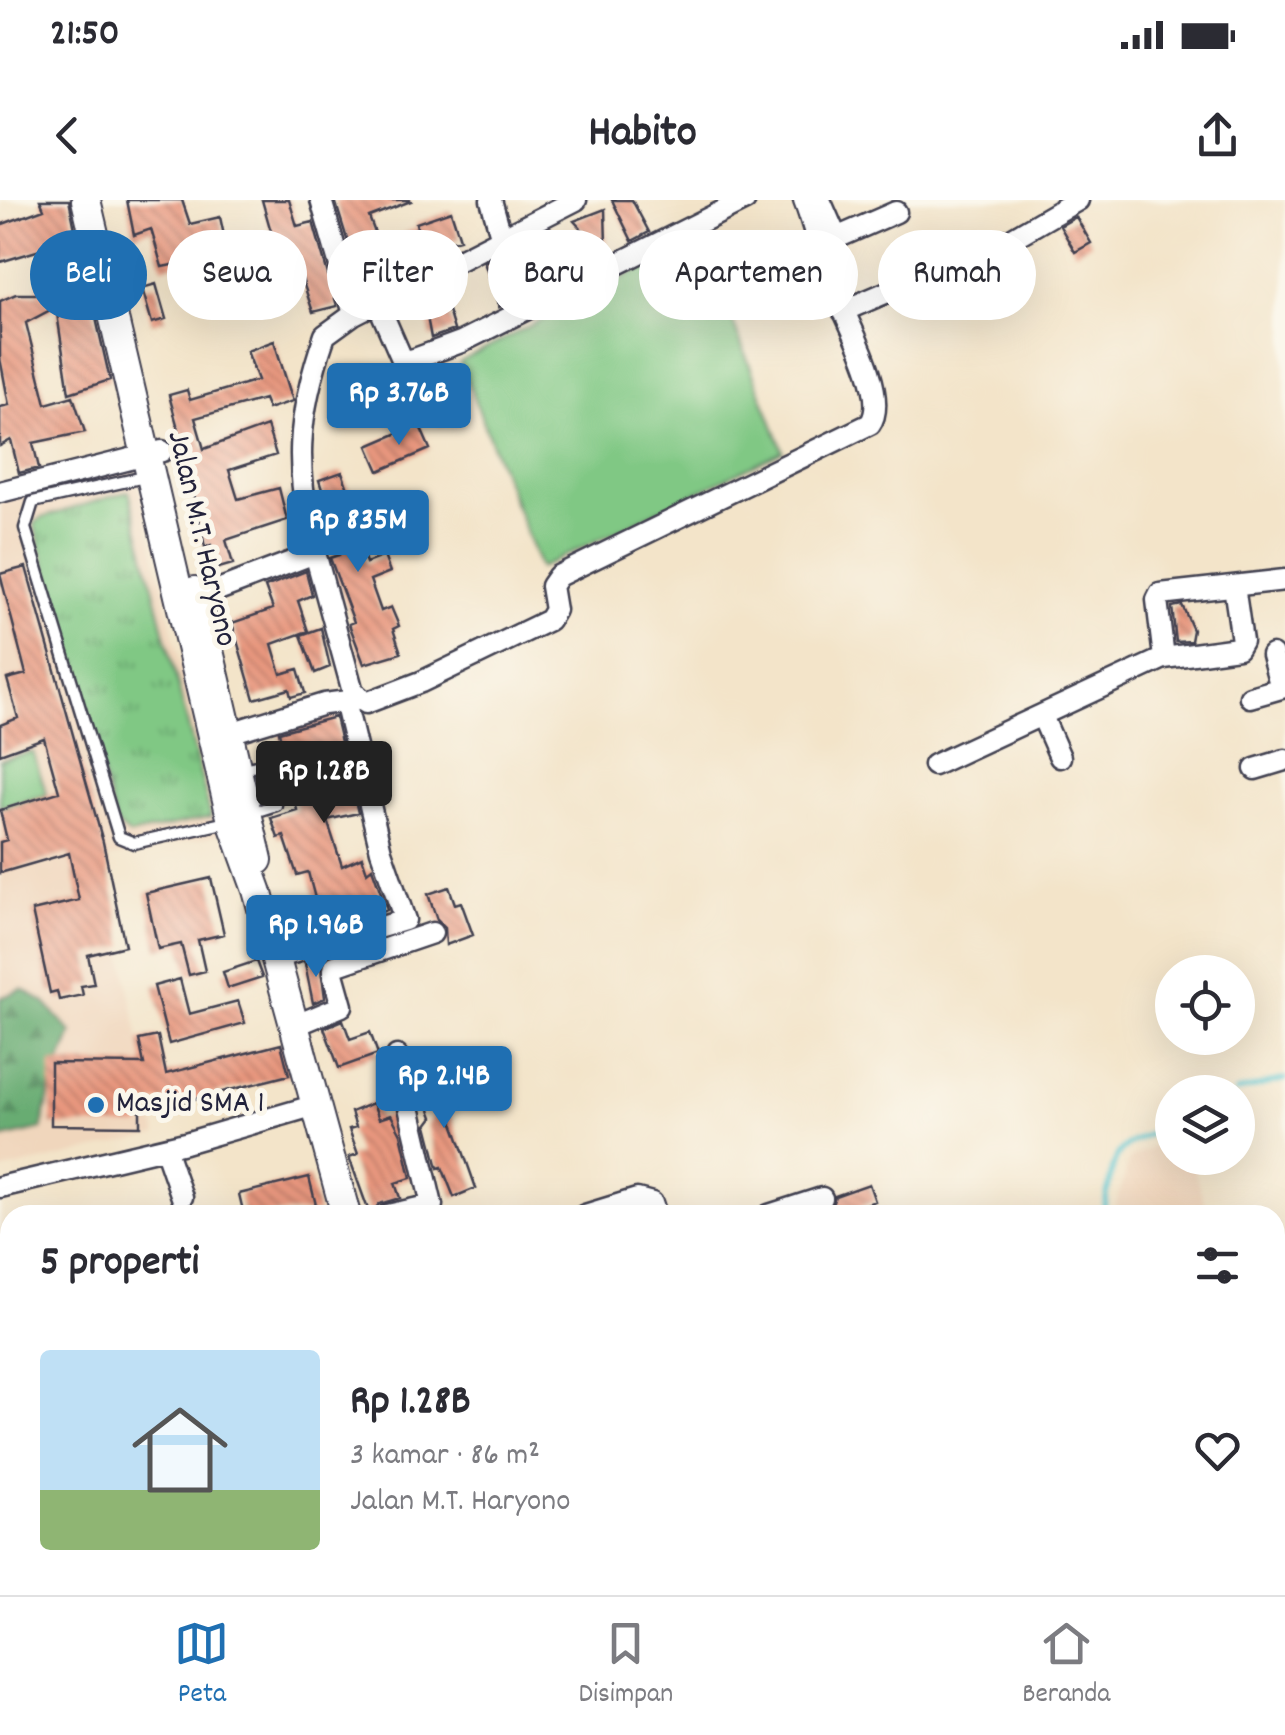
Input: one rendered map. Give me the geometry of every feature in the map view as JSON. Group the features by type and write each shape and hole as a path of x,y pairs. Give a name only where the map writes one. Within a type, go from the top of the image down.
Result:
{"main road":[{"name":"Jalan M.T. Haryono","path":"86,200 241,817 258,858 257,890 343,1205"},
{"name":"Jalan M.T. Haryono","path":"104,200 153,460 197,598 238,770 241,817"}],"street":[{"path":"321,200 330,230"},
{"path":"491,200 499,230"},
{"path":"519,230 576,200"},
{"path":"385,320 402,360 412,360 492,327 744,200"},
{"path":"804,200 816,230"},
{"path":"820,200 834,232 840,236 896,212"},
{"path":"858,305 1011,239 1078,200"},
{"path":"276,958 404,920 380,851 352,701 298,480 303,420 325,335 346,320"},
{"path":"230,733 352,701 366,703 421,682 549,620 555,605 550,586 558,576 870,424 874,418 872,388 852,320"},
{"path":"0,492 153,460"},
{"path":"197,598 315,553"},
{"path":"1164,658 1157,597 1285,580"},
{"path":"934,765 1164,658 1240,645 1234,586"},
{"path":"1250,697 1283,687 1272,655"},
{"path":"1042,716 1060,756"},
{"path":"1254,770 1285,760"},
{"path":"294,1026 340,1009 335,966 432,933"},
{"path":"396,1056 433,1205"},
{"path":"0,1187 164,1148 316,1105"},
{"path":"164,1148 182,1197"},
{"path":"800,1205 822,1198"},
{"path":"621,1205 642,1199 653,1205"}],"lane":[{"path":"153,460 32,502 25,528 119,838 134,843 241,817"}],"shaded area":[{"path":"133,461 220,834 105,859 157,1135 0,1171 0,498"},
{"path":"1155,1146 1155,1175 1196,1175 1205,1205 1116,1205 1130,1158"}],"green space":[{"path":"639,270 639,320 732,320 783,451 540,568 460,362 541,320 619,320 619,280"},
{"path":"129,491 211,817 130,835 116,824 34,524 41,518"},
{"path":"33,752 47,795 0,807 0,760"},
{"path":"23,989 45,1003 72,1033 51,1086 42,1129 0,1139 0,998"}],"building":[{"path":"40,200 69,200 75,230 30,230 30,253 0,262 0,225 44,209"},
{"path":"127,200 182,200 190,224 220,217 223,230 167,230 167,266 162,267 151,229 133,230"},
{"path":"262,200 289,200 297,226 313,222 327,271 327,308 313,312 307,294 307,230 271,230"},
{"path":"335,200 411,201 369,217 374,230 344,230"},
{"path":"612,200 632,200 648,230 639,230 639,237 632,241"},
{"path":"605,209 606,230 582,230 574,221"},
{"path":"451,211 457,230 412,230 417,228 416,223"},
{"path":"1076,217 1091,243 1075,252 1060,226"},
{"path":"156,284 166,319 152,323 147,287"},
{"path":"16,294 30,294 32,320 26,323 46,404 73,396 85,432 33,443 39,468 19,473 11,440 0,446 0,407 9,405 0,358 0,301"},
{"path":"58,320 96,320 110,380 69,393"},
{"path":"428,320 451,320 454,330 431,338"},
{"path":"274,341 293,401 268,409 264,399 195,418 204,449 267,426 276,455 229,470 238,499 279,488 287,520 226,540 233,564 219,568 211,545 205,547 192,489 187,490 177,457 185,454 169,395 187,390 190,400 258,380 247,351"},
{"path":"440,364 461,419 440,426 419,372"},
{"path":"419,424 430,449 379,471 368,446"},
{"path":"342,472 354,506 361,503 367,520 353,525 366,563 384,556 390,572 370,580 381,611 391,607 399,626 393,629 401,653 364,664 349,624 354,622 330,558 339,555 325,517 330,515 319,480"},
{"path":"26,567 103,842 125,946 88,955 94,984 81,986 83,995 59,1000 57,991 50,993 32,911 79,900 69,853 0,873 0,842 7,840 0,810 59,792 44,738 0,754 0,725 18,718 7,679 26,674 0,574"},
{"path":"306,571 312,595 298,601 308,631 272,644 281,674 298,669 305,693 291,697 289,689 254,699 232,623 273,609 265,587"},
{"path":"1182,605 1193,630 1191,641 1176,642 1172,607"},
{"path":"321,628 330,667 315,673 301,635"},
{"path":"335,717 358,813 327,820 342,866 362,857 367,872 372,868 387,910 327,929 322,917 308,925 301,912 317,906 308,872 297,875 284,836 278,838 271,818 297,810 279,732"},
{"path":"211,878 224,934 198,940 205,971 189,975 181,944 158,949 146,893"},
{"path":"449,887 455,904 461,902 473,935 446,945 445,928 437,920 428,894"},
{"path":"320,959 325,998 313,1003 305,964"},
{"path":"256,961 262,977 228,988 223,972"},
{"path":"180,979 189,1014 238,1001 245,1023 169,1044 154,986"},
{"path":"343,1020 350,1039 370,1032 378,1054 339,1068 324,1028"},
{"path":"158,1036 166,1074 281,1044 289,1075 179,1103 178,1098 140,1106 140,1126 51,1125 51,1063 144,1064 139,1040"},
{"path":"429,1055 476,1188 454,1197 442,1167 438,1168 427,1125 433,1117 412,1062"},
{"path":"373,1103 379,1119 391,1115 401,1134 411,1178 395,1183 400,1198 366,1205 349,1157 358,1154 349,1129 356,1127 351,1112"},
{"path":"309,1177 316,1205 242,1205 239,1194"},
{"path":"869,1184 875,1201 864,1205 832,1205 835,1196"}],"waterway":[{"path":"1255,1087 1285,1079"},
{"path":"1104,1205 1118,1155 1125,1147 1155,1132"}],"place":[{"name":"Masjid SMA 1","path":"96,1105"}]}
